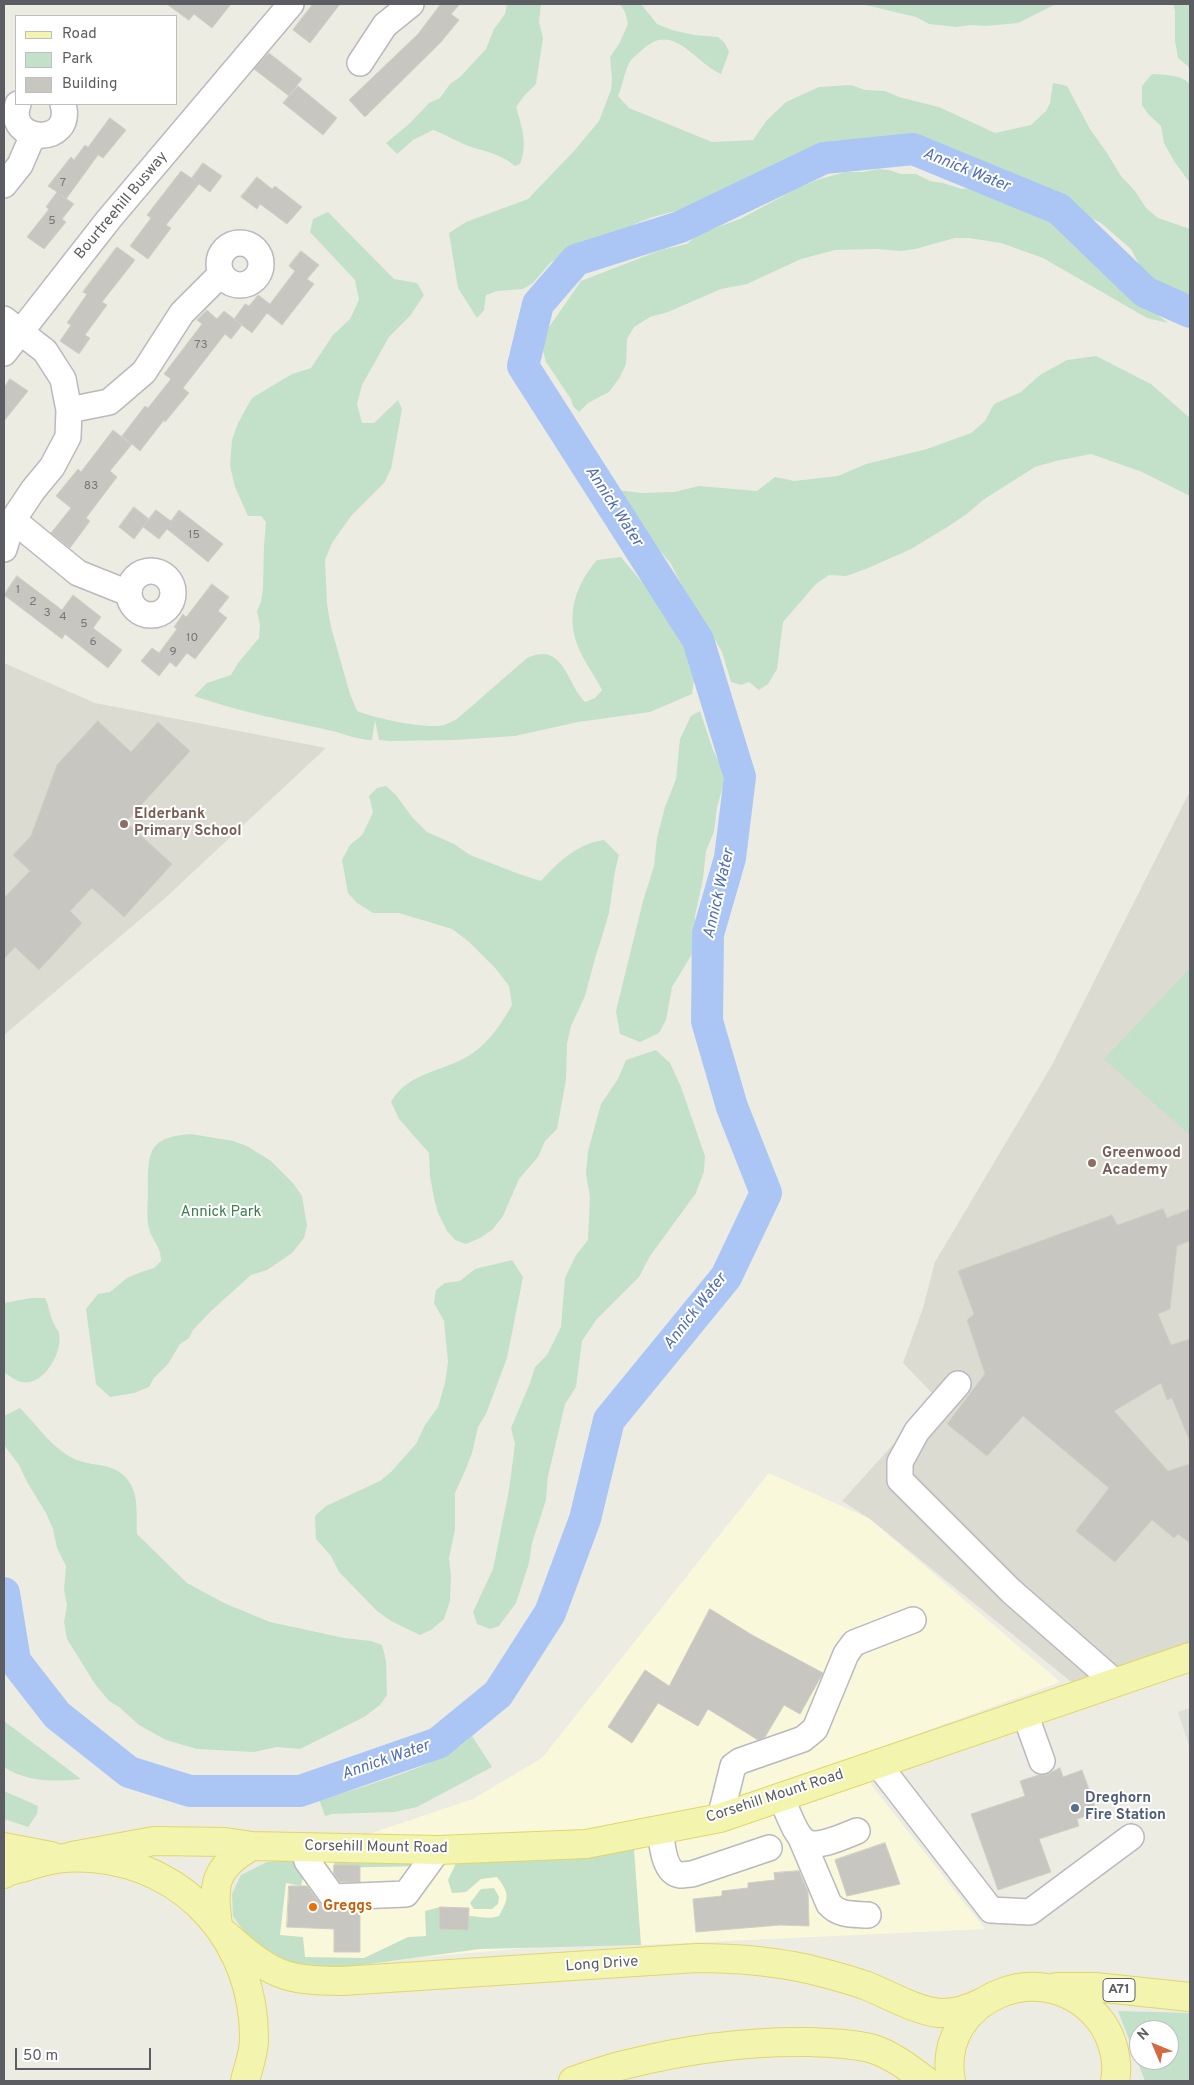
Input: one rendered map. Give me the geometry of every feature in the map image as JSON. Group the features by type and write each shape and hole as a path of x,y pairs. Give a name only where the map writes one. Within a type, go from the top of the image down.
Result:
{"main road":[{"name":"Corsehill Mount Road","path":"65,1857 154,1841 225,1842 252,1846 438,1850 586,1844 720,1818 1190,1657"},
{"path":"246,2081 254,2042 248,1985 222,1930 214,1898 217,1881 226,1865 238,1854 252,1846"},
{"path":"4,1847 65,1857 114,1860 153,1873 189,1895 222,1930"},
{"path":"4,1874 65,1857"},
{"name":"Long Drive","path":"222,1930 266,1967 284,1976 308,1981 342,1981 727,1958 806,1969 865,1986 940,2013 968,2010 983,2002"},
{"path":"951,2081 951,2054 957,2034 968,2016 983,2002 1003,1991 1025,1986 1048,1987 1072,1995 1092,2010 1107,2031 1115,2068 1127,2081"},
{"name":"A71","path":"1048,1987 1095,1987 1190,1997"},
{"path":"573,2081 628,2064 683,2053 759,2043 844,2043 870,2048 886,2054 926,2081"}],"street":[{"name":"Bourtreehill Busway","path":"4,353 12,325 109,219 291,4"},
{"path":"360,63 385,25 411,4"},
{"path":"18,105 16,116 20,125 33,135 46,135 53,132 60,125 64,117 62,105"},
{"path":"4,185 20,165 33,135"},
{"path":"69,410 109,402 144,372 182,313 221,274"},
{"path":"4,549 13,520 33,490 52,467 68,437 69,410 63,379 45,351 12,325"},
{"path":"13,520 78,573 128,592"},
{"path":"958,1384 917,1431 900,1462 900,1480 1012,1591 1116,1683"},
{"path":"720,1818 733,1766 740,1761 803,1739 815,1729 846,1654 854,1643 913,1620"},
{"path":"1025,1714 1042,1761"},
{"path":"878,1764 991,1910 1030,1912 1131,1837"},
{"path":"781,1797 830,1904 836,1911 844,1914 868,1915"},
{"path":"660,1829 667,1863 679,1875 692,1874 769,1848"},
{"path":"801,1838 817,1845 827,1844 857,1831"},
{"path":"304,1847 307,1861 333,1897 406,1894 438,1850"}],"shaded area":[{"name":"Elderbank Primary School","path":"4,663 95,703 326,748 163,900 4,1035"},
{"name":"Greenwood Academy","path":"1190,791 1190,1657 1085,1693 870,1519 842,1501 936,1397 903,1363 923,1308 935,1262 1052,1065"},
{"path":"769,1473 870,1519 1060,1682 863,1754 872,1786 985,1929 641,1945 548,1946 333,1965 272,1950 268,1868 473,1799 542,1758"},
{"path":"1190,1708 1190,1749 1178,1712"}],"green space":[{"path":"507,4 541,4 539,22 543,38 536,84 516,107 524,142 520,164 515,166 501,157 469,146 433,130 413,140 397,154 386,143 409,124 429,103 440,98 450,84 460,77 486,49 494,29 505,14"},
{"path":"620,4 641,4 657,24 694,35 718,37 725,43 729,52 721,74 674,41 664,39 653,42 631,60 618,96 629,108 712,142 753,140 767,120 786,102 819,87 851,85 865,90 885,91 899,97 939,107 995,133 1031,125 1046,111 1050,103 1053,83 1067,86 1090,129 1121,176 1135,191 1146,208 1158,218 1190,229 1190,294 1155,285 1144,274 1131,249 1101,223 1085,215 1068,199 952,148 930,141 886,140 872,137 814,152 801,160 770,172 750,177 695,206 653,217 635,224 613,238 594,242 551,262 533,283 523,289 497,291 486,295 484,310 477,318 458,288 449,233 466,222 528,199 574,151 599,121 611,90 610,57 619,44 628,24 625,12"},
{"path":"861,4 1056,4 1018,23 956,27 929,24 916,17"},
{"path":"1173,4 1190,4 1190,68 1178,58"},
{"path":"1152,74 1182,78 1190,84 1190,183 1164,143 1161,126 1149,115 1142,105 1142,86"},
{"path":"878,169 901,174 916,174 930,181 962,189 989,188 1037,217 1046,219 1069,232 1117,271 1142,302 1168,323 1147,318 1043,258 1001,243 969,238 955,238 901,251 877,249 835,250 801,259 747,284 721,289 668,312 650,317 634,327 627,339 626,364 620,377 609,392 588,403 579,412 573,406 571,399 546,362 543,351 545,333 581,281 661,250 687,244 698,234 740,219 800,187 820,179 845,172 863,172"},
{"path":"328,212 394,279 417,283 424,295 410,316 389,337 362,385 357,404 362,423 374,423 398,400 402,409 391,469 384,483 351,516 332,543 325,560 327,604 331,627 350,694 357,711 386,720 408,724 444,725 457,719 527,658 539,654 549,655 557,659 585,702 595,698 602,690 581,654 575,637 573,625 574,602 583,580 597,560 621,557 668,611 679,633 694,679 692,694 650,712 578,722 515,736 454,740 390,741 379,740 375,720 372,740 366,740 243,711 194,696 207,683 231,675 238,663 259,638 260,625 257,611 261,602 263,588 266,522 261,516 248,516 235,487 230,466 232,440 238,423 252,398 292,374 311,368 333,335 350,319 359,300 355,280 310,232 313,219"},
{"path":"1096,356 1151,384 1190,418 1190,496 1142,472 1091,454 1035,467 983,500 949,526 911,549 846,576 829,575 816,584 783,622 777,669 768,684 759,690 749,682 741,685 731,682 722,652 706,624 691,604 671,564 651,540 641,523 628,509 617,490 641,493 674,492 699,486 757,491 775,477 794,481 838,476 866,464 927,449 971,433 985,421 994,404 1021,392 1040,375 1067,360"},
{"path":"700,711 713,750 722,768 724,783 717,807 714,832 706,851 703,879 695,916 695,949 672,987 666,1020 659,1033 640,1042 620,1034 616,1011 643,901 654,866 657,838 665,807 676,779 680,739 691,716"},
{"path":"386,786 427,832 454,844 470,855 541,881 569,854 594,842 604,840 619,855 609,913 585,996 571,1026 567,1044 566,1080 557,1129 545,1141 538,1157 519,1179 503,1216 492,1230 466,1244 455,1240 447,1231 438,1213 434,1198 430,1176 429,1153 399,1119 391,1102 407,1084 462,1059 485,1043 500,1025 512,1005 509,986 496,969 468,941 452,929 399,913 373,913 357,903 348,893 342,860 350,845 362,835 373,812 369,796 377,788"},
{"path":"1190,968 1190,1135 1104,1059"},
{"path":"656,1050 670,1063 681,1087 705,1156 704,1171 696,1193 650,1256 639,1277 596,1320 582,1341 576,1387 565,1404 548,1476 546,1500 532,1543 529,1563 516,1603 499,1626 490,1629 477,1624 473,1612 493,1569 509,1490 515,1444 511,1428 535,1367 547,1355 561,1327 565,1278 576,1255 588,1240 590,1197 586,1174 588,1151 601,1104 618,1079 626,1060"},
{"name":"Annick Park","path":"191,1134 233,1141 247,1146 271,1161 293,1183 302,1196 307,1226 304,1238 292,1253 267,1270 251,1275 211,1311 193,1330 189,1338 180,1344 168,1364 154,1378 149,1387 134,1393 110,1397 96,1384 86,1309 98,1294 110,1292 127,1278 154,1268 161,1261 160,1252 149,1229 148,1220 150,1156 158,1143 177,1136"},
{"path":"512,1260 523,1277 507,1358 486,1414 478,1427 472,1453 455,1493 455,1529 449,1558 451,1576 450,1601 444,1619 431,1630 420,1635 391,1621 377,1611 339,1572 331,1556 316,1539 315,1516 326,1506 380,1481 391,1472 416,1444 425,1425 438,1407 445,1383 448,1362 444,1321 434,1303 436,1290 445,1283 460,1281 475,1269"},
{"path":"31,1298 45,1298 59,1333 59,1342 55,1359 44,1374 29,1382 21,1382 4,1372 4,1303"},
{"path":"20,1408 53,1444 68,1456 82,1462 110,1467 123,1474 129,1481 135,1497 137,1534 187,1583 224,1603 270,1622 344,1638 371,1641 382,1645 386,1660 387,1695 380,1705 364,1717 300,1749 277,1747 254,1752 197,1749 166,1740 139,1725 119,1707 109,1701 95,1684 67,1639 64,1622 67,1605 64,1590 66,1566 57,1548 53,1529 46,1513 19,1465 4,1445 4,1416"},
{"path":"4,1721 81,1779 41,1780 22,1776 4,1767"},
{"path":"472,1736 492,1767 417,1807 394,1812 332,1814 325,1816 319,1799 360,1788 430,1763 456,1749"},
{"path":"4,1791 38,1806 37,1814 28,1827 4,1819"},
{"path":"634,1849 641,1945 480,1949 339,1968 299,1971 258,1952 233,1916 232,1894 241,1875 267,1862 283,1860 307,1861 301,1886 286,1883 280,1935 303,1937 305,1957 364,1958 408,1937 426,1936 425,1911 440,1907 440,1929 468,1930 469,1916 487,1918 499,1916 507,1896 497,1877 481,1879 466,1892 452,1893 448,1880 457,1861 564,1859"},
{"path":"418,1860 420,1866 334,1868 334,1861"},
{"path":"494,1888 499,1897 498,1904 492,1909 474,1909 470,1903 481,1889"},
{"path":"1118,2011 1190,2013 1190,2081 1145,2081 1141,2070 1179,2070 1179,2020 1129,2020 1129,2040"}],"building":[{"path":"167,4 231,4 212,28 194,14 189,20"},
{"path":"313,4 340,4 310,43 293,30"},
{"path":"441,4 460,4 451,14 459,20 441,42 365,117 349,100 418,34"},
{"path":"269,53 302,79 289,96 254,69"},
{"path":"298,86 337,118 323,135 283,103"},
{"path":"110,118 126,130 103,158 97,154 66,199 74,204 62,219 66,222 44,249 27,237 49,209 46,207 57,192 48,186 71,157 74,160 85,145 88,147"},
{"path":"203,163 222,176 210,192 199,184 166,225 171,228 148,259 130,246 151,218 147,215 181,171 196,181 192,178"},
{"path":"257,177 272,189 275,186 302,207 287,224 260,204 257,209 241,197"},
{"path":"117,247 135,260 102,302 107,305 85,335 90,338 79,354 60,341 71,325 67,323 87,294 83,292"},
{"path":"301,251 319,265 307,279 314,284 282,325 267,313 252,333 234,319 245,304 249,306 258,295 270,304 295,271 289,266"},
{"path":"207,310 217,319 224,311 242,325 231,339 225,334 183,388 189,393 165,422 164,420 140,451 132,444 110,471 117,477 86,518 90,521 70,548 51,533 71,508 56,496 78,469 81,472 113,430 131,444 122,436 145,406 148,408 171,379 164,374 202,324 197,320"},
{"path":"10,379 28,391 4,421 4,388"},
{"path":"134,507 149,519 134,539 119,527"},
{"path":"156,510 171,521 179,510 223,544 208,562 167,529 159,539 143,527"},
{"path":"17,576 62,610 73,595 101,617 93,628 122,650 108,668 65,634 62,639 4,595"},
{"path":"212,584 229,597 218,611 227,618 195,659 187,653 176,667 170,662 159,676 141,661 152,648 159,653 177,629 174,627 183,614 186,617"},
{"path":"98,721 131,752 158,722 190,751 126,822 172,864 124,917 92,888 70,911 82,923 39,970 15,947 4,959 4,898 30,871 13,855 31,836 57,765"},
{"name":"Greenwood Academy","path":"1163,1209 1167,1218 1190,1209 1190,1241 1177,1246 1170,1309 1158,1314 1171,1345 1190,1339 1190,1442 1172,1398 1167,1400 1161,1383 1114,1411 1168,1471 1190,1464 1190,1543 1178,1534 1174,1538 1152,1520 1115,1562 1076,1531 1109,1488 1023,1416 987,1456 947,1424 985,1374 967,1320 974,1314 958,1271 1112,1215 1117,1225"},
{"path":"710,1609 752,1635 823,1673 800,1714 784,1705 765,1737 758,1740 708,1709 698,1726 658,1703 632,1743 608,1727 645,1670 669,1686"},
{"path":"1060,1768 1063,1777 1082,1770 1097,1812 1077,1819 1079,1826 1039,1839 1051,1872 998,1890 971,1814 1025,1796 1020,1781 1039,1775 1046,1775"},
{"path":"885,1843 900,1884 847,1896 835,1860"},
{"path":"334,1865 360,1865 360,1882 340,1882 334,1874"},
{"path":"799,1871 808,1892 809,1926 780,1925 696,1932 693,1899 722,1896 722,1891 748,1888 748,1883 775,1880 774,1873"},
{"path":"289,1886 307,1886 327,1910 360,1910 360,1952 334,1952 334,1929 287,1927"},
{"path":"440,1907 469,1908 468,1930 440,1929"}],"waterway":[{"name":"Annick Water","path":"4,1593 15,1661 57,1715 129,1772 190,1791 300,1791 438,1743 498,1694 550,1613 585,1519 609,1420 726,1277 766,1193 732,1107 707,1021 708,934 730,858 740,777 698,640 523,366 538,304 576,260 680,227 824,158 913,149 1059,209 1145,292 1190,312"}],"place":[{"name":"Elderbank Primary School","path":"124,824"},
{"name":"Greenwood Academy","path":"1092,1163"},
{"name":"Dreghorn Fire Station","path":"1075,1808"},
{"name":"Greggs","path":"313,1907"}]}
